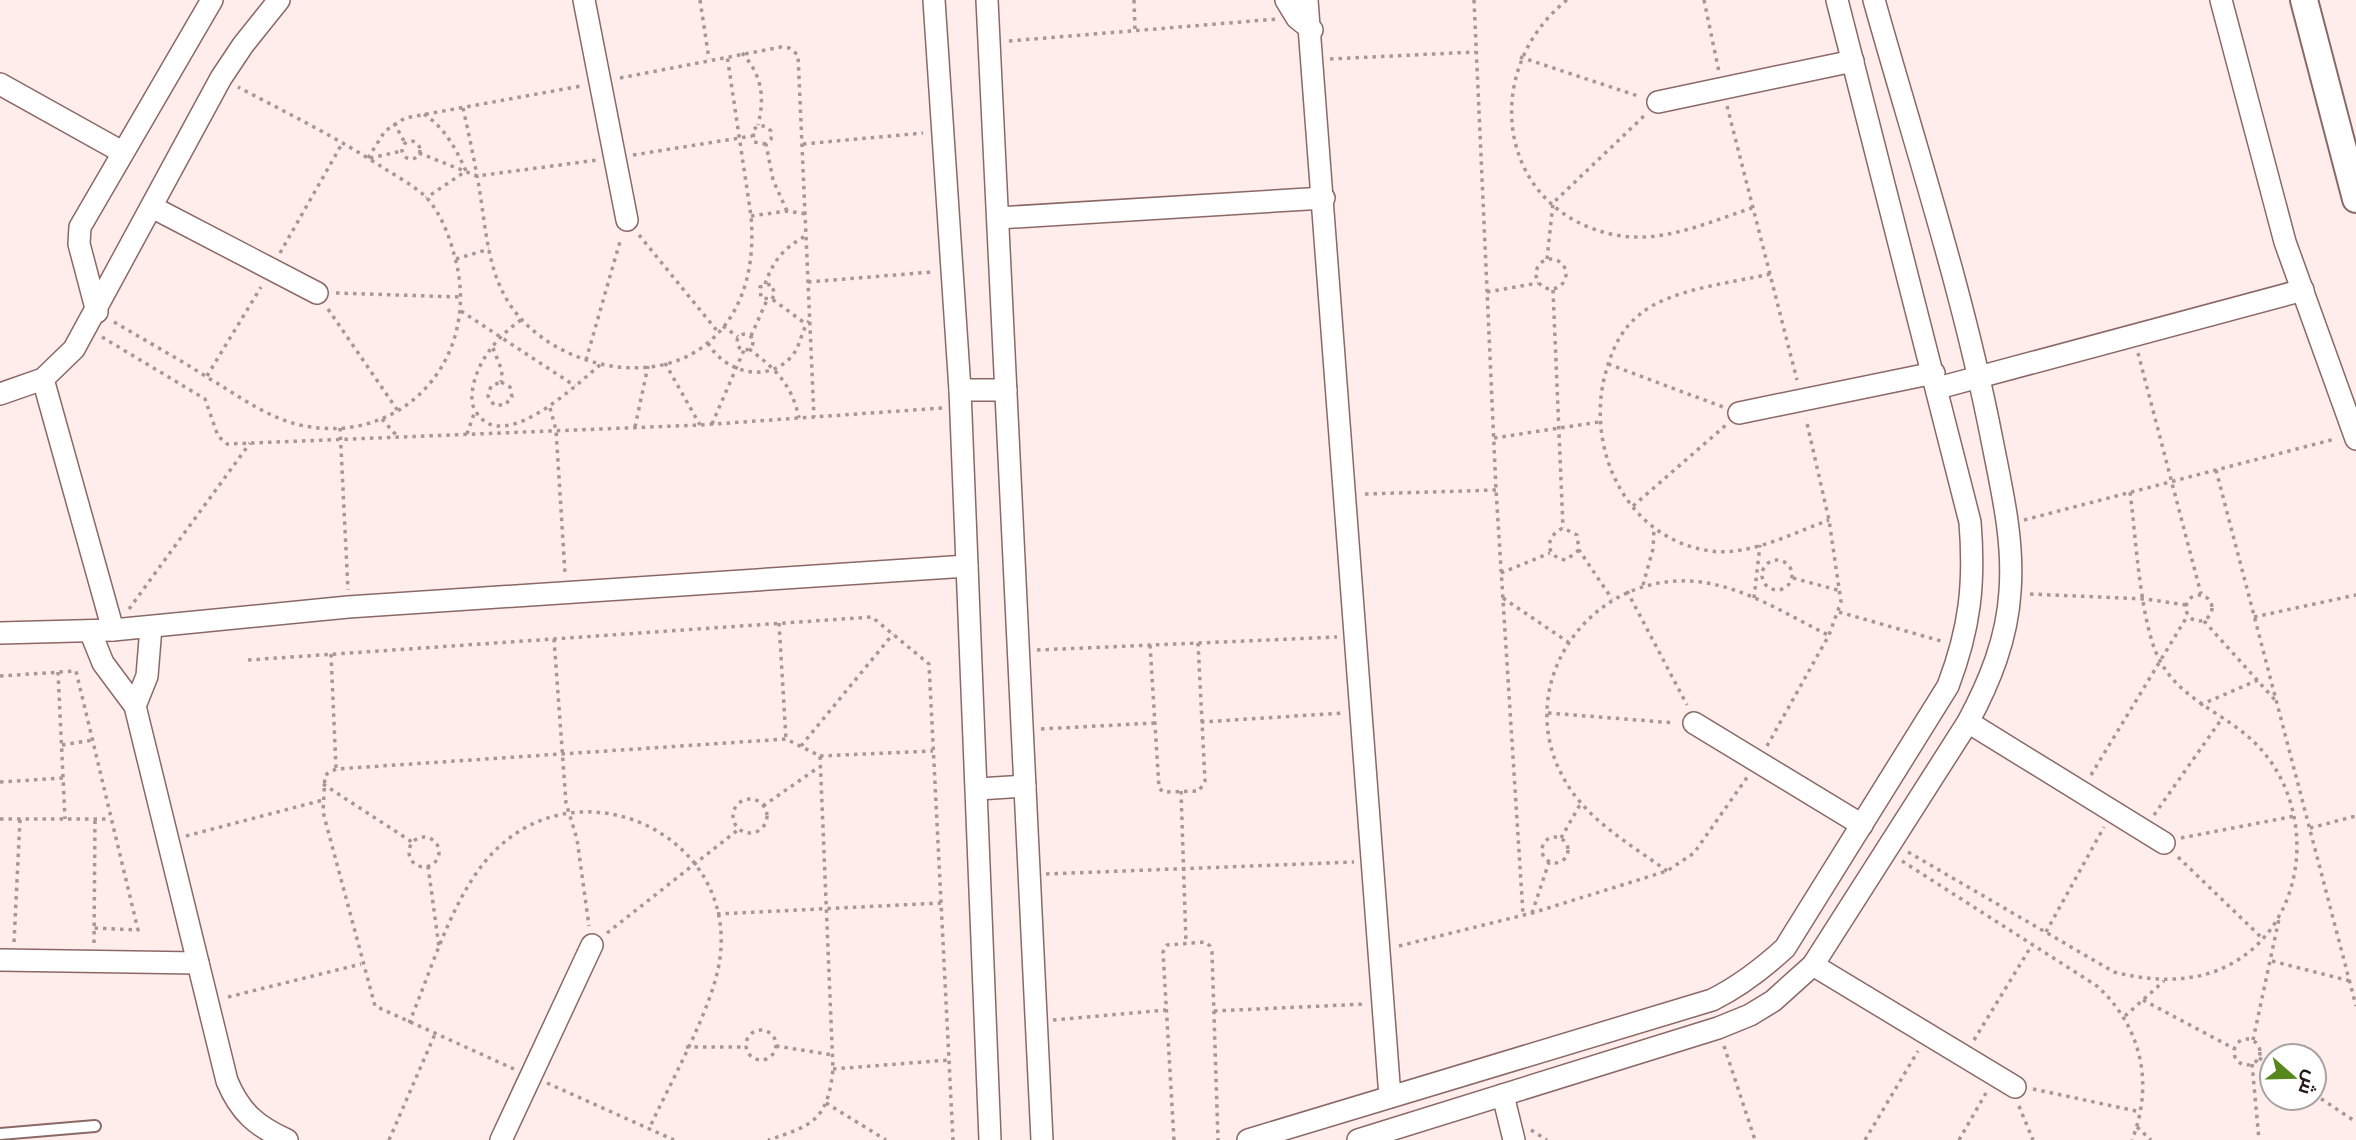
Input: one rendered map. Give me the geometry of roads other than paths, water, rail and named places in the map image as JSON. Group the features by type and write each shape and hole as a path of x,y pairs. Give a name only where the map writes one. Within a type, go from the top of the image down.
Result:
{"street":[{"path":"92,321 79,244 80,227 212,0"},
{"path":"0,394 43,379 74,349 92,321 221,78 279,0"},
{"path":"584,0 627,219"},
{"path":"934,0 960,399 978,789 990,1140"},
{"path":"988,0 1042,1140"},
{"path":"1248,1140 1712,1000 1760,972 1785,948 1948,686 1963,647 1971,606 1974,564 1970,522 1936,380 1837,0"},
{"path":"1358,1140 1718,1028 1750,1015 1794,985 1813,965 1968,722 1996,660 2010,594 2009,524 1980,377 1874,0"},
{"path":"2221,0 2285,242 2355,437"},
{"path":"2304,0 2356,199"},
{"path":"1300,12 1314,59 1391,1097"},
{"path":"1658,102 1853,61"},
{"path":"0,84 122,152"},
{"path":"998,218 1324,198"},
{"path":"152,208 317,293"},
{"path":"1739,413 1801,400 1936,380 1980,377 2303,290"},
{"path":"43,379 113,630"},
{"path":"960,399 1006,390"},
{"path":"0,633 113,630 348,607 967,566"},
{"path":"135,706 148,668 151,627"},
{"path":"90,631 103,663 135,706 198,963 235,1100 256,1124 287,1140"},
{"path":"1968,722 2156,839"},
{"path":"1696,724 1862,825"},
{"path":"978,789 1025,786"},
{"path":"501,1140 592,945"},
{"path":"7,960 198,963"},
{"path":"1813,965 2007,1082"},
{"path":"1731,990 1750,1015"},
{"path":"1503,1095 1514,1140"}],"lane":[{"path":"0,1134 23,1136 95,1126"}]}
